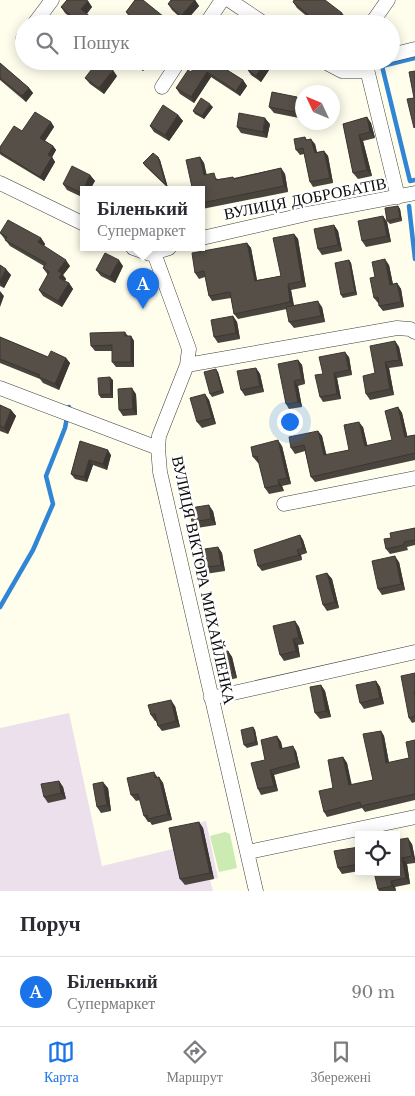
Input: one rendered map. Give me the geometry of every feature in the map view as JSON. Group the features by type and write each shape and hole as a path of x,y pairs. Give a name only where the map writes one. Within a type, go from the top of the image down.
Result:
{"street":[{"path":"41,15 52,0"},
{"path":"212,15 222,0"},
{"path":"229,0 252,15"},
{"path":"378,15 388,0"},
{"path":"400,53 415,49"},
{"path":"162,87 174,70"},
{"path":"367,70 398,197"},
{"path":"0,183 80,222"},
{"name":"ВУЛИЦЯ ДОБРОБАТІВ","path":"205,237 311,213 415,193"},
{"path":"140,251 145,253 160,251"},
{"name":"ВУЛИЦЯ ВІКТОРА МИХАЙЛЕНКА","path":"154,253 188,343 187,365 162,427 158,448 162,481 256,891"},
{"path":"187,365 397,328 410,329 415,332"},
{"path":"0,388 158,448"},
{"path":"284,504 415,478"},
{"path":"211,698 415,652"},
{"path":"248,852 415,817"}],"shaded area":[{"path":"69,713 102,866 173,849 169,830 206,821 218,878 210,880 213,891 0,891 0,728"}],"green space":[{"path":"225,832 230,834 237,868 219,872 210,836"}],"building":[{"path":"67,0 86,0 88,1 81,9 88,15 70,15 61,7"},
{"path":"135,0 143,0 162,15 130,15 126,12"},
{"path":"171,0 195,0 182,15 168,4"},
{"path":"294,0 325,0 342,13 340,15 308,15 293,2"},
{"path":"0,63 29,88 22,96 0,78"},
{"path":"91,70 113,70 99,88 85,78"},
{"path":"188,70 191,72 192,70 227,70 243,80 236,91 207,72 191,97 176,88"},
{"path":"248,70 260,70 256,76"},
{"path":"415,71 414,128 407,99 414,98 409,72"},
{"path":"272,92 295,97 295,112 269,107"},
{"path":"201,98 210,104 202,116 193,111"},
{"path":"163,105 178,115 165,135 150,126"},
{"path":"35,112 51,122 40,138 53,146 48,155 52,157 40,177 0,152 0,147 14,126 22,131"},
{"path":"239,113 265,118 263,132 237,127"},
{"path":"367,117 370,132 359,135 367,170 353,173 343,124"},
{"path":"305,137 306,140 311,139 315,153 324,151 330,178 310,182 303,148 296,150 294,139"},
{"path":"153,153 158,157 166,185 143,163"},
{"path":"200,157 204,175 214,173 216,180 233,177 234,179 281,168 284,186 205,202 205,186 192,186 186,160"},
{"path":"72,166 90,175 85,186 80,186 80,192 63,184"},
{"path":"398,206 400,218 387,221 385,208"},
{"path":"383,216 387,236 362,241 358,221"},
{"path":"8,220 41,238 38,242 66,260 58,271 62,273 59,278 69,283 58,301 39,290 49,272 43,268 46,263 5,240 7,237 0,233"},
{"path":"334,225 338,245 318,249 314,229"},
{"path":"294,234 302,281 288,284 290,302 234,314 230,292 209,296 204,271 195,273 192,253 247,243 255,281 281,276 273,238"},
{"path":"105,253 119,260 110,277 96,270"},
{"path":"385,259 390,285 397,283 401,302 379,306 378,297 374,298 370,278 375,277 372,262"},
{"path":"349,260 355,292 341,295 335,263"},
{"path":"0,265 6,269 0,282"},
{"path":"318,301 321,316 289,322 286,307"},
{"path":"233,316 236,333 214,337 211,320"},
{"path":"125,332 125,336 131,336 131,362 112,362 112,345 91,346 90,333"},
{"path":"0,337 48,357 51,351 66,358 55,384 39,377 40,375 0,359"},
{"path":"395,341 399,360 385,362 390,389 366,394 363,376 375,373 370,346"},
{"path":"345,352 349,370 334,373 337,394 320,397 315,375 323,374 319,357"},
{"path":"298,360 302,379 294,381 298,402 286,404 278,364"},
{"path":"256,368 260,386 241,390 237,371"},
{"path":"216,369 222,390 210,394 204,372"},
{"path":"110,377 111,394 99,395 98,378"},
{"path":"132,388 133,409 119,410 118,389"},
{"path":"205,394 212,418 197,422 190,398"},
{"path":"0,405 11,410 4,428 0,426"},
{"path":"398,407 405,437 415,435 415,453 311,477 304,445 291,448 289,437 318,431 324,455 349,450 344,425 359,422 365,446 392,440 385,411"},
{"path":"278,440 287,478 278,480 279,485 265,488 257,456 253,457 251,447"},
{"path":"80,441 108,450 103,464 89,460 84,477 71,474"},
{"path":"209,505 211,519 192,522 190,508"},
{"path":"415,528 415,540 404,542 404,545 386,549 384,539 391,538 390,533"},
{"path":"300,535 303,548 297,550 299,555 258,566 254,550"},
{"path":"218,547 221,565 201,568 198,550"},
{"path":"395,556 401,584 378,589 372,561"},
{"path":"327,573 335,602 323,605 316,576"},
{"path":"295,621 299,638 293,639 296,651 280,655 273,626"},
{"path":"228,651 233,672 221,675 216,653"},
{"path":"415,673 415,716 409,718 401,676"},
{"path":"376,681 380,698 360,703 356,685"},
{"path":"321,685 326,711 315,713 310,687"},
{"path":"171,700 176,721 158,726 155,714 151,715 148,705"},
{"path":"253,727 256,742 244,745 241,730"},
{"path":"381,731 386,763 409,758 406,742 415,740 415,794 361,806 360,802 324,812 319,791 333,788 328,760 343,757 349,785 373,780 363,734"},
{"path":"277,736 280,749 293,746 297,763 270,770 274,786 258,789 251,763 265,760 261,740"},
{"path":"154,772 155,778 159,777 168,814 148,819 147,815 144,816 138,794 131,795 127,778"},
{"path":"59,781 61,793 44,797 41,784"},
{"path":"103,782 107,805 97,807 93,784"},
{"path":"199,822 210,873 180,879 169,828"},
{"path":"408,838 412,856 402,858 406,878 391,881 392,886 378,889 375,876 400,876 400,839"},
{"path":"355,848 355,865 338,868 334,851"}],"waterway":[{"path":"400,62 415,58"},
{"path":"383,70 410,181 415,180"},
{"path":"409,206 415,259"},
{"path":"0,607 33,550 53,504 46,476 65,428 69,407"}],"place":[{"name":"Біленький","path":"143,309"}]}
